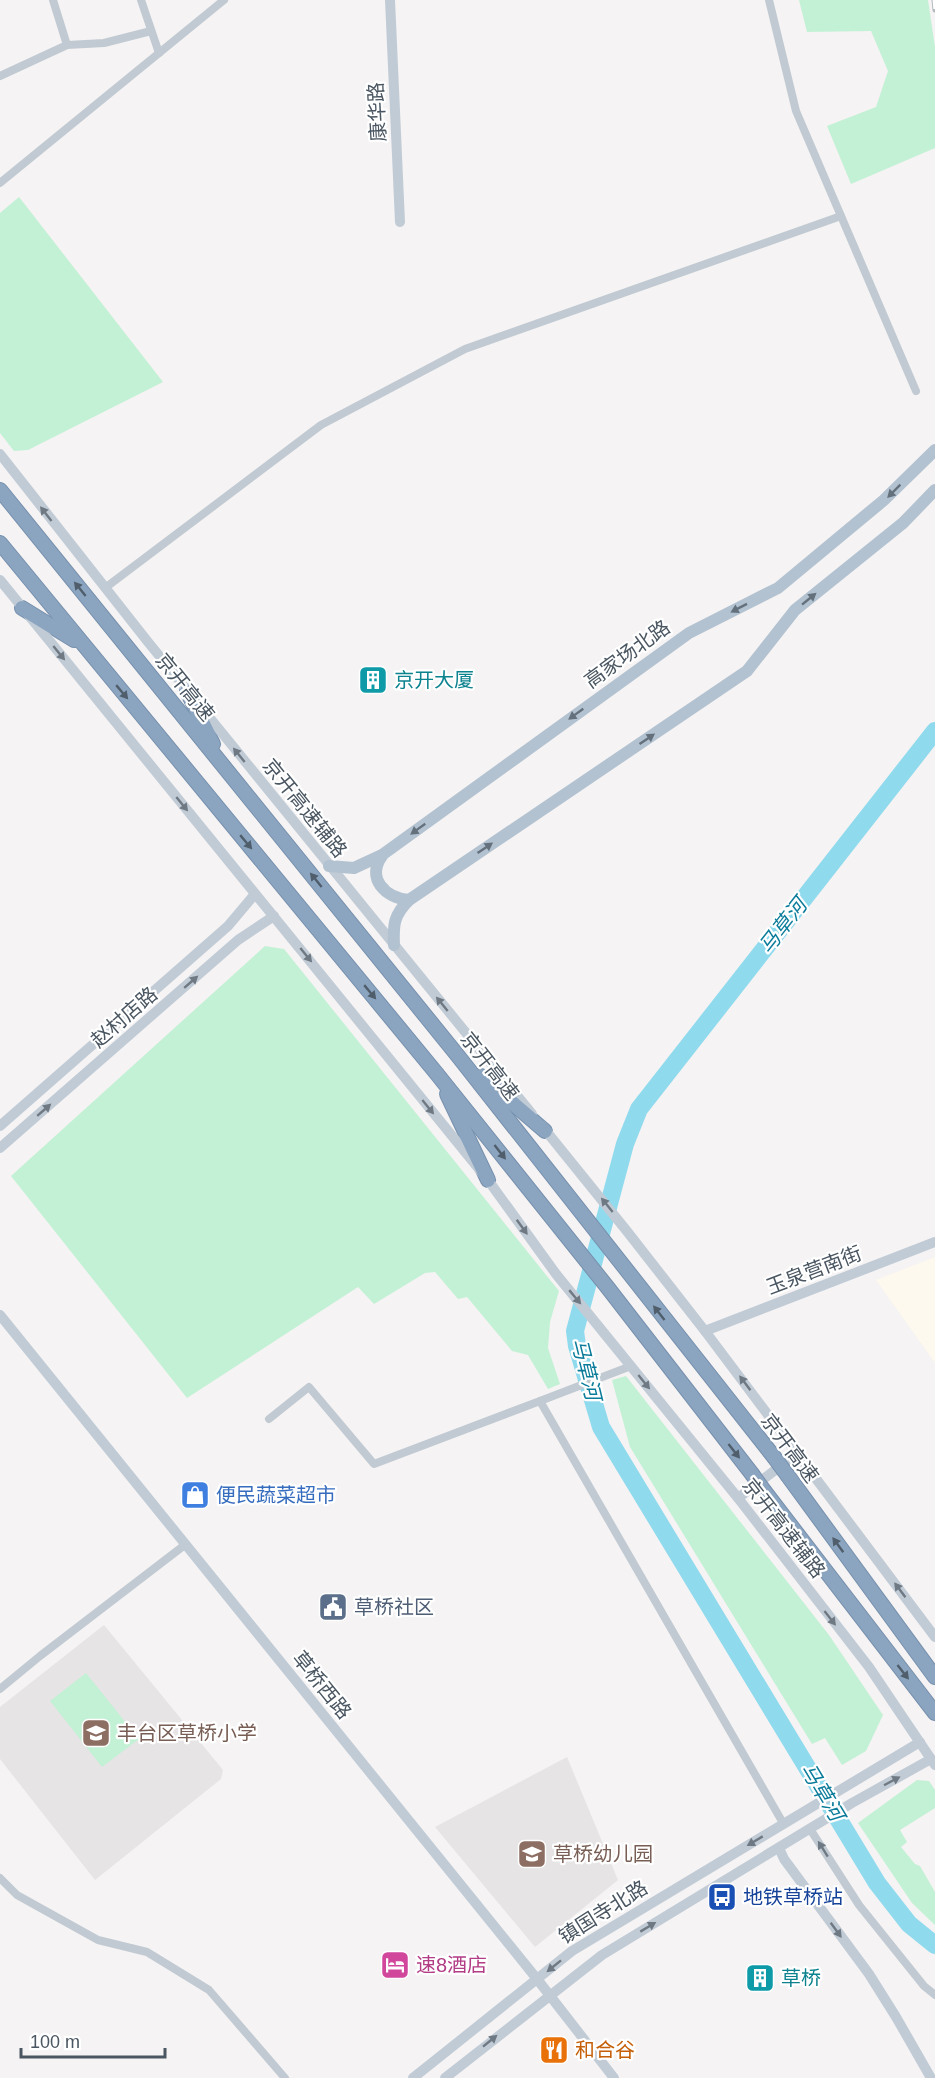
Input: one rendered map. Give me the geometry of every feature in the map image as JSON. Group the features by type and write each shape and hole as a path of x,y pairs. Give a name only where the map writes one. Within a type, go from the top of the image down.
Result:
{"highway":[{"name":"京开高速","path":"0,490 458,1056 774,1457 935,1677"},
{"path":"0,543 437,1074 608,1288 935,1713"},
{"path":"22,608 84,647"},
{"path":"187,691 223,764"},
{"path":"458,1056 545,1131"},
{"path":"437,1074 488,1180"}],"main road":[{"name":"高家场北路","path":"329,866 354,868 382,855 689,633 778,588 884,500 935,450"},
{"path":"394,945 396,916 409,900 747,671 795,610 903,523 935,490"},
{"path":"382,855 375,865 375,875 380,884 397,899 409,900"}],"street":[{"path":"53,0 67,45"},
{"path":"141,0 159,53"},
{"path":"0,183 224,0"},
{"name":"康华路","path":"390,0 400,222"},
{"path":"769,0 796,111 916,391"},
{"path":"0,75 67,45 104,43 151,31"},
{"path":"105,588 321,425 465,349 841,216"},
{"name":"京开高速辅路","path":"0,454 187,691 587,1181 705,1331"},
{"path":"0,580 488,1180"},
{"name":"赵村店路","path":"0,1126 228,926 255,894"},
{"name":"赵村店路","path":"0,1148 238,940 274,916"},
{"name":"京开高速辅路","path":"488,1180 556,1274 738,1498 869,1667 933,1762"},
{"name":"玉泉营南街","path":"705,1331 935,1242"},
{"name":"草桥西路","path":"0,1315 537,1979 614,2078"},
{"path":"705,1331 935,1637"},
{"path":"269,1419 309,1387 374,1464 631,1366"},
{"path":"540,1401 783,1823"},
{"path":"738,1498 798,1453"},
{"path":"0,1689 186,1544"},
{"name":"镇国寺北路","path":"413,2078 572,1951 920,1742"},
{"name":"镇国寺北路","path":"445,2078 602,1955 852,1803 933,1762"},
{"path":"812,1827 859,1905 924,1986 935,1995"},
{"path":"778,1848 869,1974 931,2078"},
{"path":"0,1878 17,1895 98,1940 147,1952 208,1990 285,2078"}],"shaded area":[{"path":"935,1257 935,1363 876,1280"},
{"name":"丰台区草桥小学","path":"104,1625 223,1770 221,1779 95,1880 0,1759 0,1707"},
{"name":"草桥幼儿园","path":"567,1757 618,1880 535,1947 435,1827"}],"green space":[{"path":"799,0 928,0 935,47 935,148 851,184 827,126 876,107 888,71 871,31 807,32"},
{"path":"19,197 163,382 28,450 14,451 0,433 0,213"},
{"path":"265,946 284,949 559,1291 550,1322 548,1348 560,1384 548,1389 528,1355 512,1351 467,1297 458,1299 435,1272 425,1273 374,1304 358,1287 187,1398 11,1176"},
{"path":"626,1376 829,1635 883,1715 866,1751 842,1765 825,1738 812,1744 630,1447 612,1380"},
{"path":"86,1673 139,1739 102,1767 50,1701"},
{"path":"917,1780 929,1781 935,1790 935,1808 900,1830 907,1842 901,1847 915,1864 920,1866 935,1892 935,1925 912,1903 858,1823"}],"waterway":[{"name":"马草河","path":"935,731 639,1109 625,1144 575,1331 577,1346 601,1427 877,1883 909,1924 935,1945"}],"railway":[{"path":"934,0 935,10"}],"place":[{"name":"京开大厦","path":"373,680"},
{"name":"便民蔬菜超市","path":"195,1495"},
{"name":"草桥社区","path":"333,1607"},
{"name":"丰台区草桥小学","path":"96,1733"},
{"name":"草桥幼儿园","path":"532,1854"},
{"name":"地铁草桥站","path":"722,1897"},
{"name":"速8酒店","path":"395,1965"},
{"name":"草桥","path":"760,1978"},
{"name":"和合谷","path":"554,2050"}]}
